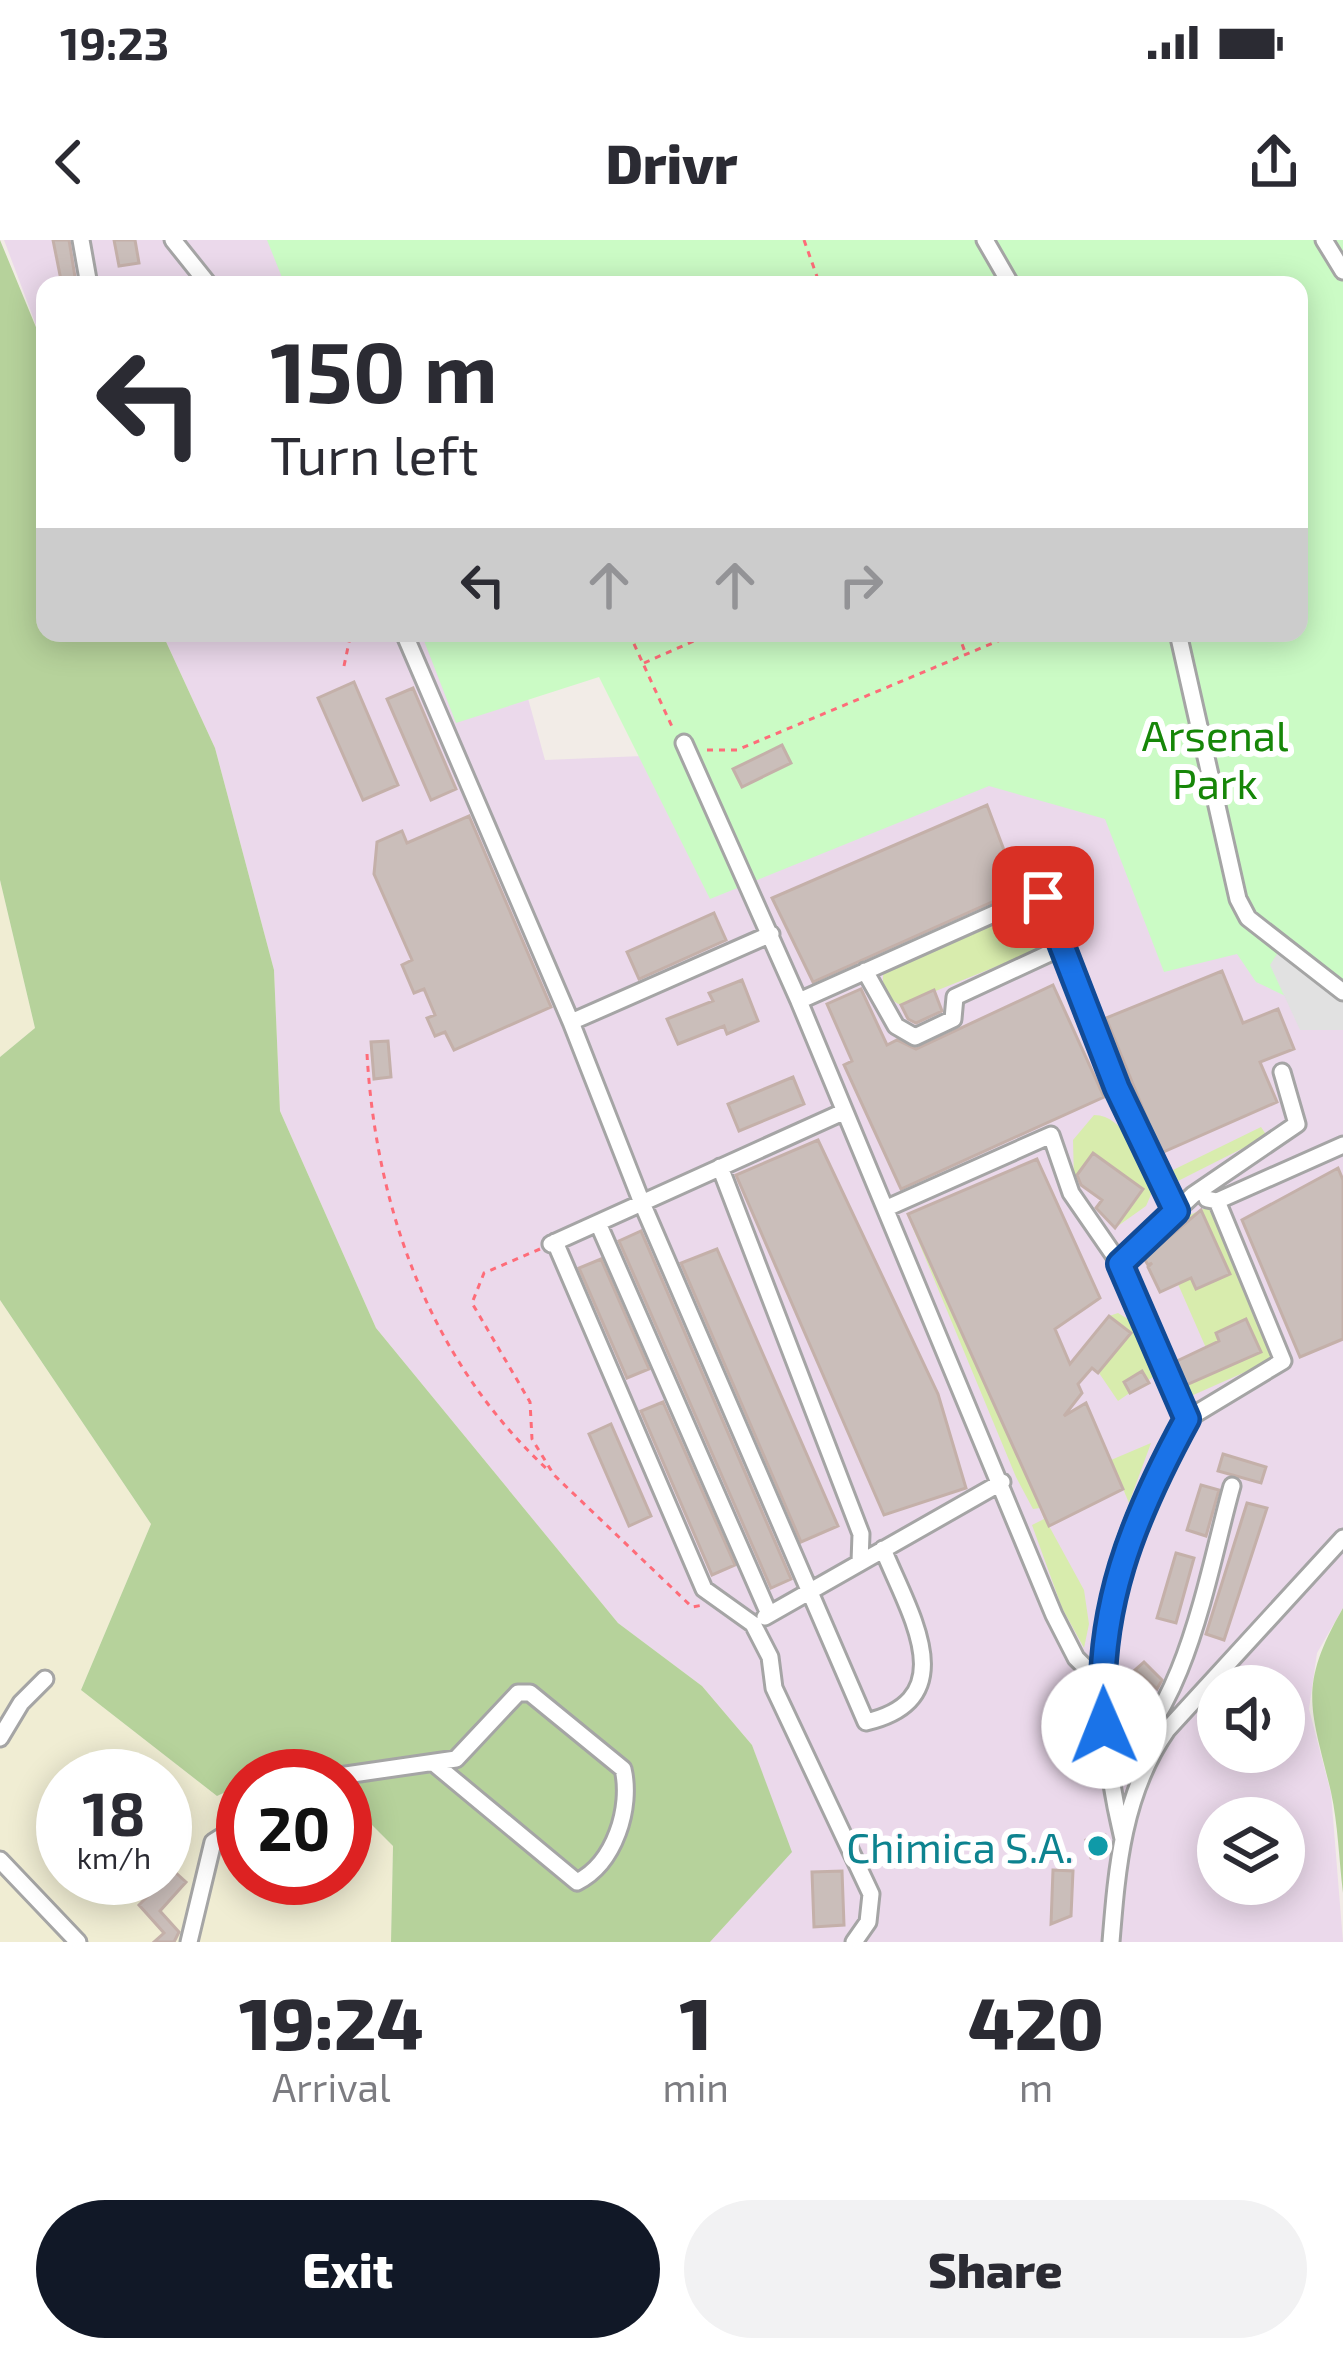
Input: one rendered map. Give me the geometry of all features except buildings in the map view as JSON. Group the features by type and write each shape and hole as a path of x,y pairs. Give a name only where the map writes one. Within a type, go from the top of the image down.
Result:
{"street":[{"path":"81,240 87,276"},
{"path":"173,240 202,276"},
{"path":"985,240 1006,276"},
{"path":"1324,240 1343,271"},
{"path":"408,642 866,1722 893,1715 918,1694 925,1666 883,1549"},
{"path":"1180,642 1238,899 1248,918 1343,992"},
{"path":"684,743 771,934 1054,1616 1076,1658 1100,1682"},
{"path":"799,1001 1034,896 1050,906 1117,1088 1176,1211"},
{"path":"571,1022 771,934"},
{"path":"865,971 896,1026 915,1037 953,1018 955,997 1065,946"},
{"path":"1120,1264 1193,1195 1297,1124 1282,1072"},
{"path":"843,1112 554,1243 704,1589 716,1602 753,1624 770,1657 774,1688 872,1894 868,1922 854,1942"},
{"path":"887,1208 1051,1135 1071,1193 1120,1264 1187,1419"},
{"path":"1193,1195 1217,1201 1343,1145"},
{"path":"720,1168 861,1534 860,1562"},
{"path":"1123,1839 1107,1770 1100,1682 1124,1546 1187,1419 1282,1361 1217,1201"},
{"path":"598,1223 770,1614"},
{"path":"753,1624 1002,1482"},
{"path":"1107,1770 1135,1753 1153,1730 1191,1628 1232,1486"},
{"path":"1111,1942 1123,1839 1145,1762 1167,1730 1343,1538"},
{"path":"0,1738 21,1703 45,1679"},
{"path":"372,1768 436,1765 456,1759 518,1694 530,1693 623,1769 628,1805 609,1845 577,1882 436,1765"},
{"path":"189,1942 216,1841"},
{"path":"0,1861 78,1942"}],"path":[{"path":"804,240 817,276"},
{"path":"344,666 349,642"},
{"path":"633,642 666,721 684,743 704,750 736,751 992,642"},
{"path":"642,663 691,642"},
{"path":"961,642 965,652"},
{"path":"367,1054 378,1166 419,1292 451,1352 508,1433 692,1606 716,1602"},
{"path":"554,1243 484,1273 472,1303 530,1402 532,1438 554,1475"}],"shaded area":[{"path":"4,240 344,240 354,276 36,276 36,325"},
{"path":"166,642 512,642 545,760 1025,740 1343,1016 1343,1608 1317,1653 1309,1709 1331,1793 1343,1942 710,1942 791,1852 752,1745 702,1686 618,1623 376,1328 280,1111 274,970 215,748"},
{"path":"0,880 35,1028 0,1057"},
{"path":"1279,951 1343,992 1343,1030 1300,1030 1270,965"},
{"path":"0,1300 151,1524 81,1690 157,1749 36,1749 36,1905 192,1905 192,1777 216,1795 216,1905 372,1905 372,1825 393,1846 391,1942 0,1942"}],"green space":[{"path":"0,240 36,327 36,642 166,642 215,748 274,970 280,1111 376,1328 618,1623 702,1686 752,1745 792,1852 710,1942 391,1942 393,1846 372,1825 372,1749 216,1749 216,1795 192,1777 192,1749 157,1749 81,1690 151,1524 0,1300 0,1057 35,1028 0,880"},
{"name":"Arsenal Park","path":"267,240 1343,240 1343,1018 1336,1020 1256,982 1237,954 1164,972 1105,819 989,786 710,899 599,677 456,723 424,642 1308,642 1308,276 281,276"},
{"path":"1029,905 1041,911 1054,935 1042,948 901,1005 886,991 885,970"},
{"path":"1094,1115 1105,1117 1124,1132 1154,1188 1146,1206 1115,1228 1143,1189 1094,1153 1074,1180 1073,1140"},
{"path":"1261,1127 1267,1136 1178,1181 1173,1177 1173,1170"},
{"path":"1210,1206 1275,1352 1270,1361 1191,1396 1186,1385 1206,1348 1160,1243 1167,1225"},
{"path":"907,1214 1049,1526 1084,1590 1089,1624 1084,1648 1062,1608 1032,1525 1044,1519 1040,1508 1033,1509 1016,1477"},
{"path":"1118,1313 1136,1324 1160,1372 1118,1401 1099,1373 1130,1334 1109,1316"},
{"path":"1151,1443 1129,1503 1111,1460"},
{"path":"1343,1608 1343,1893 1333,1804 1312,1698 1319,1659"}],"place":[{"name":"Chimica S.A.","path":"1098,1846"}],"route":[{"path":"1043,897 1117,1088 1176,1211 1120,1264 1187,1419 1124,1546 1100,1682 1104,1726"}]}
